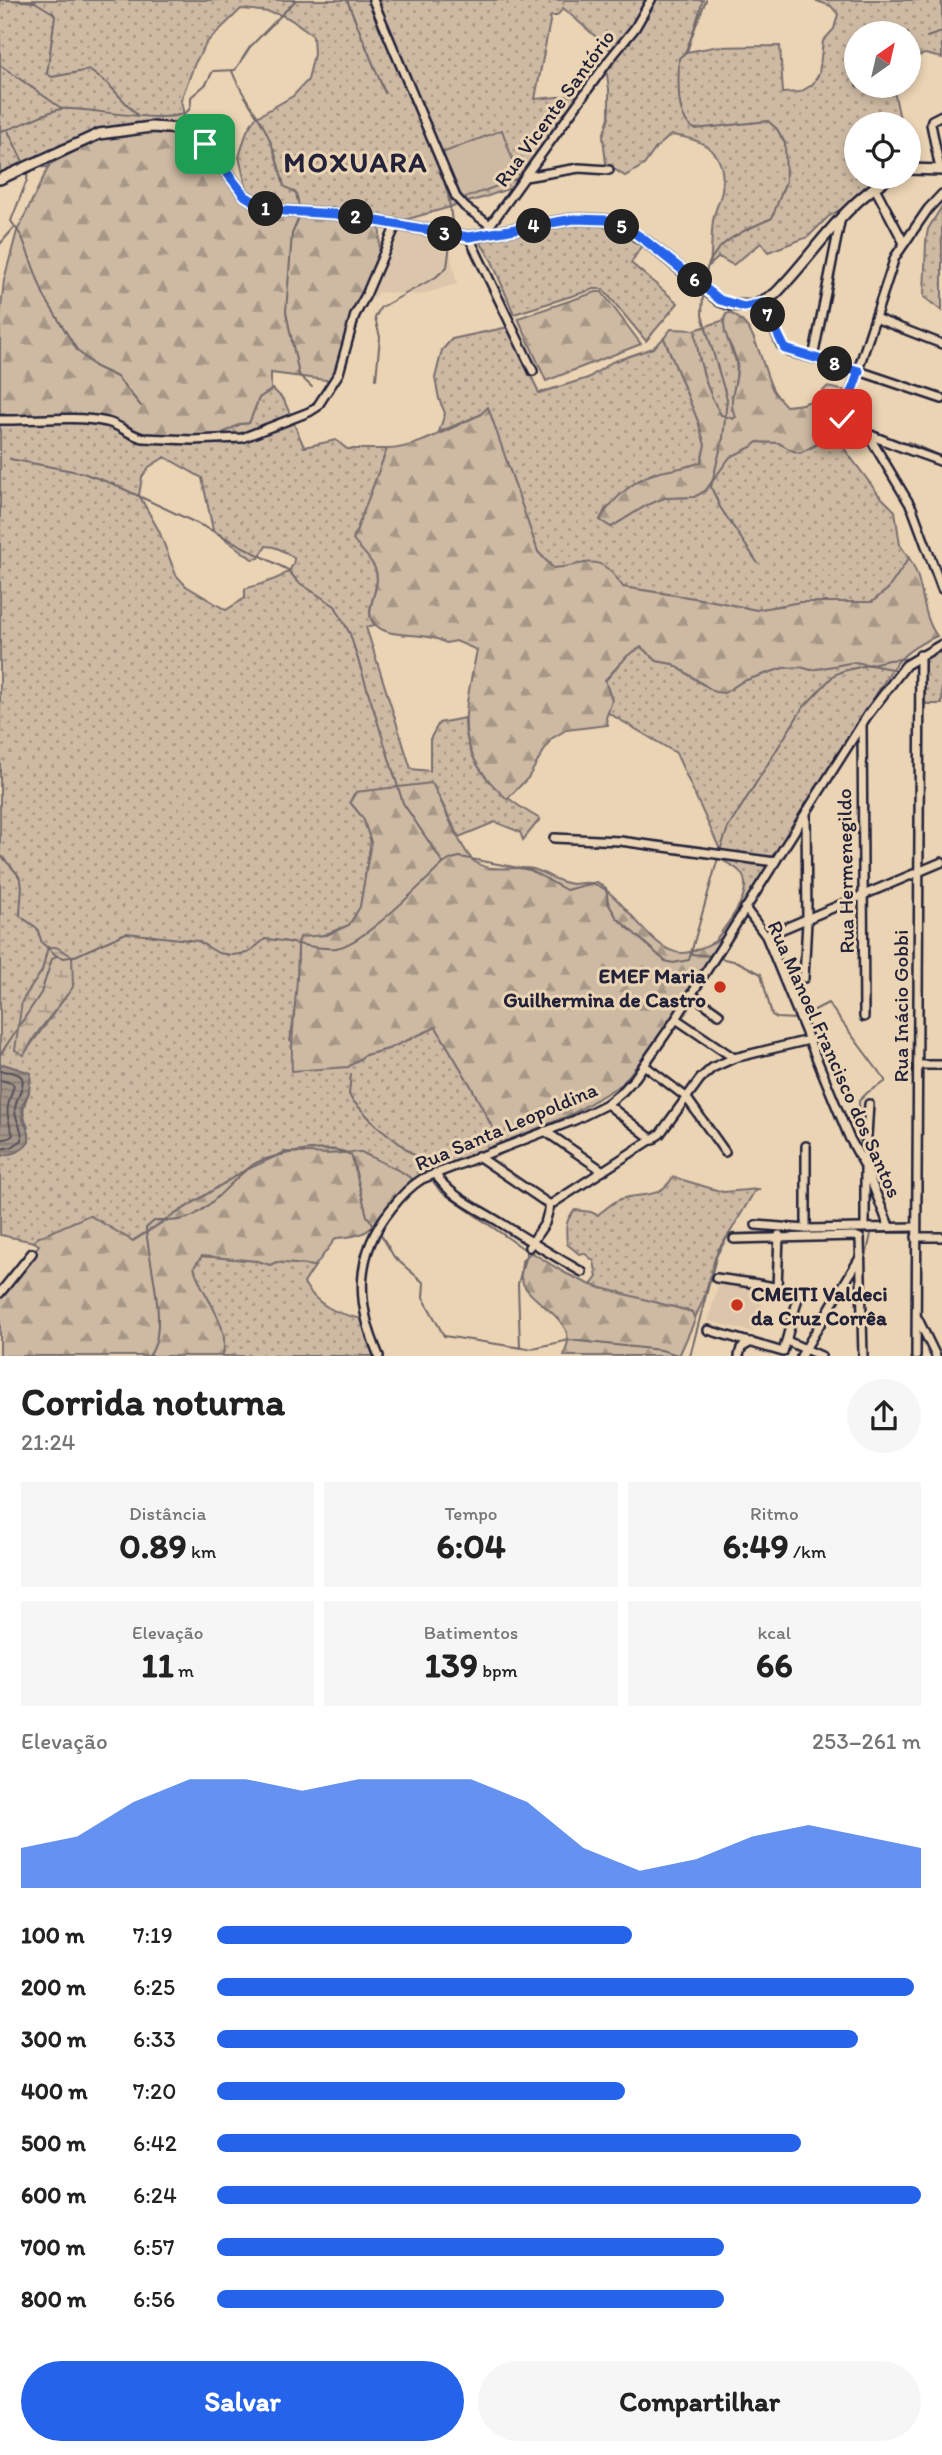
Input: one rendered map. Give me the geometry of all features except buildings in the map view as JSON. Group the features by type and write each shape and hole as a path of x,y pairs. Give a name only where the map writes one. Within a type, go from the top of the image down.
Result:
{"street":[{"path":"373,0 456,197 490,225"},
{"name":"Rua Vicente Santório","path":"483,235 635,28 652,0"},
{"path":"921,169 941,169 931,124 932,120 942,115"},
{"path":"0,179 99,134 115,130 173,127 184,129 205,144 235,185 256,205 268,210 336,214 469,237 574,219 606,220 636,234 720,300 744,307 763,303 785,284 841,216 871,189"},
{"path":"525,177 579,168 609,170"},
{"path":"876,189 904,243"},
{"path":"942,194 928,209 895,257 843,421 866,433 942,462"},
{"path":"813,358 841,216"},
{"path":"0,420 66,418 109,423 142,438 233,439 251,435 309,412 323,400 339,373 355,315 396,225"},
{"path":"469,237 533,372"},
{"path":"763,303 781,345 790,352 859,371 942,399"},
{"path":"875,318 942,344"},
{"path":"866,433 904,492 942,589"},
{"name":"Rua Santa Leopoldina","path":"379,1356 366,1325 362,1284 368,1250 380,1223 416,1182 607,1104 623,1091 676,1019 862,724 901,670 920,655 942,644"},
{"name":"Rua Inácio Gobbi","path":"916,1356 920,655"},
{"name":"Rua Hermenegildo","path":"862,724 861,897 864,1017"},
{"name":"Rua Manoel Francisco dos Santos","path":"804,978 807,920 806,813"},
{"path":"554,838 620,841 775,862"},
{"path":"766,936 942,862"},
{"name":"Rua Manoel Francisco dos Santos","path":"745,908 766,936 889,1226"},
{"path":"691,994 719,1014"},
{"path":"676,1019 734,1058"},
{"path":"530,1245 545,1223 550,1205 664,1131 706,1072 734,1058 809,1040"},
{"path":"644,1065 686,1097 725,1152"},
{"path":"918,1065 942,1065"},
{"path":"607,1104 653,1140"},
{"path":"862,1227 869,1104"},
{"path":"545,1131 604,1171"},
{"path":"806,1146 807,1229"},
{"path":"478,1156 550,1205"},
{"path":"435,1173 440,1183 461,1199 530,1245 582,1272"},
{"path":"755,1225 779,1233 858,1237 861,1241 862,1256 863,1356"},
{"path":"734,1239 807,1229 916,1227"},
{"path":"776,1288 779,1233"},
{"path":"916,1237 942,1237"},
{"path":"0,1293 32,1253"},
{"path":"803,1353 862,1256"},
{"path":"708,1330 781,1352 785,1350 788,1341 797,1296 776,1288 716,1278"},
{"path":"918,1318 936,1356"},
{"path":"788,1341 803,1353 821,1356"},
{"path":"739,1356 744,1345 752,1342"}],"shaded area":[{"path":"398,227 448,243 457,284 420,295 378,292 374,299 370,296"},
{"name":"CMEITI Valdeci da Cruz Corrêa","path":"719,1282 766,1289 754,1332 708,1321"}],"green space":[{"path":"0,0 703,0 687,52 714,47 780,46 783,93 800,92 812,85 819,74 823,41 834,29 838,14 831,6 814,0 942,0 942,58 921,55 921,21 844,21 844,98 896,98 899,112 844,112 844,189 865,189 854,201 828,217 808,237 768,252 761,243 733,265 719,257 710,265 714,217 723,177 721,166 711,149 694,140 671,135 656,148 644,165 625,176 606,164 603,136 609,117 609,89 605,60 611,50 563,8 557,16 551,16 535,99 581,95 514,187 482,198 380,227 288,208 247,190 239,157 247,131 255,118 293,96 308,80 314,54 313,36 295,22 280,15 241,9 207,42 195,63 181,100 186,125 105,136 48,167 24,168 0,175"},
{"path":"186,125 212,144 243,187 255,195 288,208 380,227 379,261 333,381 271,373 271,390 259,398 249,423 240,424 219,435 200,438 152,437 108,418 80,415 45,422 22,420 0,413 0,318 4,280 17,231 50,164 105,136"},
{"path":"502,130 519,178 462,199 442,153"},
{"path":"942,206 942,311 924,297 928,229"},
{"path":"572,222 609,228 642,245 631,263 678,303 646,341 603,289 594,289 514,314 492,261 479,240"},
{"path":"602,292 641,344 546,381 518,318"},
{"path":"730,313 739,318 752,335 772,388 786,406 809,402 827,387 847,391 849,394 839,426 827,438 800,453 779,443 757,442 730,457 705,491 694,497 664,498 611,527 600,520 630,486 653,474 701,462 705,445 698,421 664,338 671,329 695,330 703,374 715,405 721,415 733,419 736,417 732,397 737,362 724,326 726,314"},
{"path":"724,320 737,370 732,404 737,418 733,419 721,415 711,395 700,363 695,330"},
{"path":"509,327 539,393 588,378 612,362 653,348 664,338 698,421 705,445 701,462 685,469 651,474 605,510 600,520 611,527 664,498 694,497 705,491 730,457 757,442 779,443 800,453 815,446 836,430 846,451 879,495 895,511 900,545 909,558 888,589 872,602 801,602 756,610 622,587 607,569 600,565 553,568 538,552 488,408 480,415 439,432 445,413 435,378 442,350 452,339"},
{"path":"273,389 284,400 304,447 336,440 347,449 387,449 353,540 375,568 377,579 370,613 375,625 366,627 411,769 430,771 430,739 439,723 465,718 466,736 478,766 499,790 540,819 523,840 520,832 495,822 459,837 432,783 354,794 350,802 363,818 371,842 360,907 349,925 298,945 297,998 290,1041 348,1067 365,1055 388,1049 436,1027 501,1144 473,1155 421,1185 400,1171 361,1152 327,1154 242,1172 132,1241 94,1218 37,1238 34,1242 0,1235 0,1155 3,1156 28,1127 24,1110 29,1092 3,1064 0,1066 0,413 22,420 45,422 80,415 108,418 152,437 219,435 240,424 249,423 259,398","holes":["165,457 202,478 213,530 252,559 259,558 266,546 281,550 294,558 289,570 276,579 245,589 245,598 226,610 186,586 176,575 159,531 139,495 142,477 149,467","48,947 72,957 72,988 24,1054 22,1001 42,971"]},
{"path":"488,407 538,552 553,568 591,562 606,567 623,587 756,610 801,602 872,602 888,589 909,558 937,636 912,649 892,669 855,662 811,670 801,667 783,668 743,681 724,693 715,692 673,664 657,661 641,647 627,656 605,680 612,701 606,718 608,725 566,730 551,739 528,778 507,799 489,781 469,747 466,713 477,650 456,641 446,643 429,637 392,633 378,627 371,615 376,571 353,540 387,449 410,445 434,436 480,415"},
{"path":"641,647 657,661 673,664 702,684 724,693 743,681 783,668 801,667 811,670 855,662 892,669 724,938 715,941 742,899 745,881 735,867 722,860 723,856 676,753 607,712 612,701 605,681 627,656"},
{"path":"942,647 942,704 925,704 925,655"},
{"path":"432,783 464,848 475,862 482,866 533,869 568,883 594,884 605,889 649,935 672,951 689,952 724,938 673,1021 622,1084 572,1114 501,1144 436,1027 388,1049 365,1055 348,1067 292,1071 300,937 327,935 349,925 360,907 371,842 363,818 350,802 356,792"},
{"path":"48,947 56,947 72,956 73,987 35,1036 24,1055 15,1050 22,1001 42,971"},
{"path":"285,1152 361,1152 400,1171 421,1185 399,1199 366,1231 359,1235 336,1238 315,1266 276,1262 270,1265 258,1261 202,1256 194,1267 220,1322 224,1344 222,1356 0,1356 0,1297 39,1245 34,1242 37,1238 89,1215 133,1241 242,1172"},
{"path":"673,1177 723,1192 760,1189 754,1192 715,1258 704,1298 695,1318 691,1311 591,1285 597,1277 594,1261 567,1244 567,1222 575,1210 597,1215 621,1199 662,1189"},
{"path":"531,1252 591,1285 692,1312 695,1320 679,1356 564,1356 568,1340 566,1331 561,1322 530,1294 521,1278 522,1261"},
{"path":"202,1256 258,1261 270,1265 276,1262 315,1266 304,1283 309,1291 329,1308 363,1319 377,1356 222,1356 224,1351 211,1304 198,1282 194,1267"}],"water":[{"path":"3,1064 31,1073 29,1092 22,1106 29,1142 16,1152 0,1155 0,1066"}],"waterway":[{"path":"7,0 35,2 55,16 47,74 52,77 89,70 108,84 138,116"},
{"path":"0,131 61,109 151,117 182,114 190,108 191,97 206,84 213,71 235,70 250,47 296,0"},
{"path":"347,0 385,93"},
{"path":"704,284 706,270 718,249 737,235 772,218 786,181 785,143 777,129 768,121 695,129 688,124 684,116 679,97 679,58 685,53 706,0"},
{"path":"927,37 942,32"},
{"path":"0,65 61,108"},
{"path":"232,71 268,135 284,186 296,193 300,210"},
{"path":"8,131 24,164"},
{"path":"441,170 453,229"},
{"path":"28,172 11,221 22,237 44,296 77,350 94,366 117,377 141,406"},
{"path":"300,215 292,234 286,312 299,375 312,387"},
{"path":"0,244 14,228"},
{"path":"376,379 380,337 375,318 380,308 436,277 447,267 451,238"},
{"path":"703,293 702,315 727,399 723,438 711,487 720,507 757,562"},
{"path":"908,442 942,457"},
{"path":"10,459 83,473 113,484 288,570 298,582 335,606 350,634 403,803 443,863"},
{"path":"926,656 942,652"},
{"path":"719,853 728,828 802,709 834,675 888,660 914,658"},
{"path":"0,855 16,872 21,883 20,916 37,928 42,943 57,956 64,958 75,956 126,933 198,941 218,953 232,955 248,953 265,939 319,948 336,948 376,925 443,864 460,857 530,870 566,890 597,882 606,888 608,903 617,918 665,961 673,963 689,960 718,858"},
{"path":"691,954 714,956"},
{"path":"0,1055 41,993 52,959 56,956"},
{"path":"719,958 738,962 761,974 772,1015 777,1018 796,1019"},
{"path":"801,1017 828,1003 885,1080 859,1101 861,1151"},
{"path":"351,1074 349,1094 352,1100 376,1125 419,1159 430,1175"},
{"path":"149,1356 158,1330 156,1294 146,1228 154,1221 191,1217 211,1203 246,1170 262,1160 289,1153 334,1150 345,1152 352,1157 367,1216 375,1226"},
{"path":"432,1180 440,1191 527,1251 518,1284 520,1348"},
{"path":"379,1231 394,1257 424,1283 423,1297 444,1336 529,1349 569,1340 661,1350 681,1356"},
{"path":"690,1356 718,1250 729,1234 777,1233"},
{"path":"782,1233 840,1233"},
{"path":"856,1233 913,1233"},
{"path":"919,1233 942,1233"},
{"path":"863,1262 871,1234"},
{"path":"828,1318 848,1284"}],"place":[{"name":"EMEF Maria Guilhermina de Castro","path":"720,987"},
{"name":"CMEITI Valdeci da Cruz Corrêa","path":"737,1305"}],"district":[{"name":"MOXUARA","path":"356,162"}],"route":[{"path":"205,144 245,196 268,210 304,210 336,214 469,237 589,218 606,220 623,227 647,242 720,300 744,307 763,303 785,349 859,371 842,419"}]}
